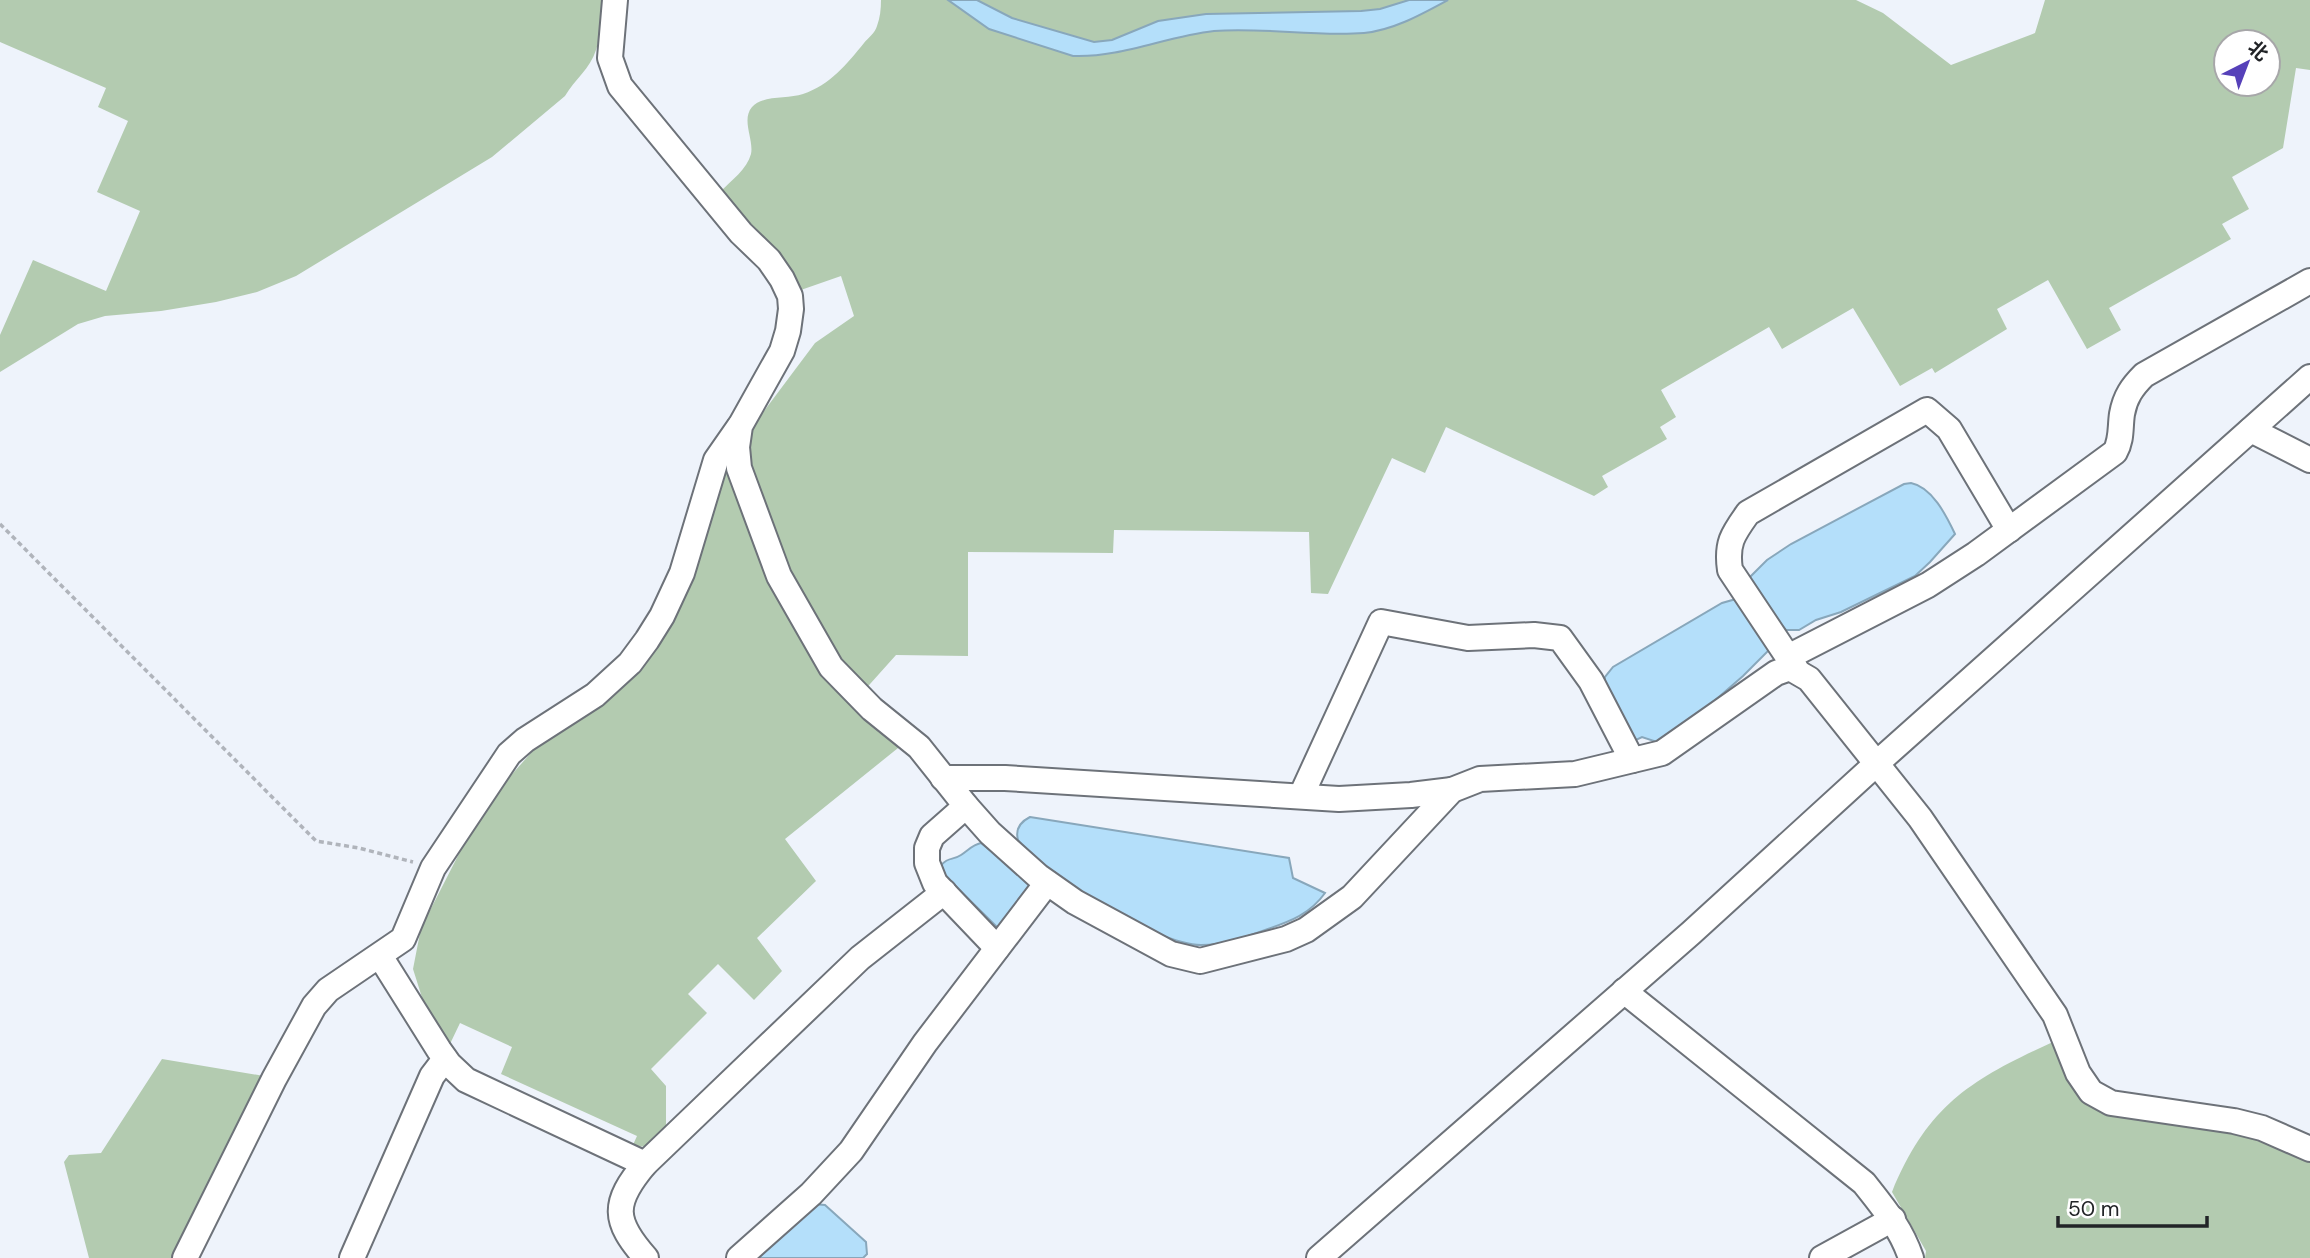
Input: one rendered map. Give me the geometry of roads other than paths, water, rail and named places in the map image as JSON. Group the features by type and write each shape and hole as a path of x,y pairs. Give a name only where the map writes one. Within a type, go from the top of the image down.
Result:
{"street":[{"path":"185,1258 274,1079 314,1006 328,990 403,939 433,868 509,754 525,740 595,695 630,663 647,640 662,616 682,573 716,460 740,426 782,351 791,309 790,296 782,279 769,260 741,233 620,86 610,58 615,0"},
{"path":"943,778 1005,778 1339,799 1452,790 1480,779 1575,774 1669,750 1776,673 1790,668 1792,664 1927,585 2009,530 2115,452 2120,444 2126,400 2133,386 2144,376 2310,281"},
{"path":"1319,1258 1691,933 1877,763 2310,377"},
{"path":"2009,530 1949,429 1927,410 1748,513 1730,539 1727,554 1730,570 1792,664 1809,679 1920,818 2055,1015 2078,1073 2091,1092 2111,1103 2243,1123 2262,1128 2310,1149"},
{"path":"740,426 737,447 740,475 779,576 831,667 850,689 919,747 990,833 1047,883 1075,902 1171,954 1200,961 1286,939 1306,930 1352,897 1452,790"},
{"path":"2251,430 2310,460"},
{"path":"1301,796 1381,622 1468,638 1534,635 1560,638 1591,681 1632,760"},
{"path":"965,806 932,836 927,848 927,863 935,883 997,948"},
{"path":"739,1258 811,1194 851,1151 925,1043 1047,883"},
{"path":"646,1258 628,1238 620,1217 627,1189 645,1164 860,958 944,892"},
{"path":"380,956 445,1059 466,1080 645,1164"},
{"path":"1624,991 1864,1183 1893,1219 1911,1258"},
{"path":"352,1258 432,1076 445,1059"},
{"path":"1822,1258 1893,1219"}],"water":[{"path":"948,0 977,0 1012,18 1094,42 1112,40 1158,21 1206,14 1361,11 1380,9 1409,0 1448,0 1397,25 1364,33 1214,31 1109,54 1073,56 989,29"},
{"path":"1911,483 1932,496 1955,534 1915,576 1799,630 1786,630 1750,590 1749,578 1767,560 1791,544 1904,484"},
{"path":"1736,599 1774,645 1743,676 1666,743 1642,737 1633,739 1604,684 1605,677 1613,667 1722,603"},
{"path":"1030,817 1289,858 1293,878 1325,893 1300,916 1251,935 1210,945 1181,942 1157,934 1103,906 1032,855 1018,840 1017,832 1023,821"},
{"path":"981,843 1034,885 998,928 946,877 941,865"},
{"path":"813,1204 825,1205 866,1242 867,1254 863,1258 754,1258"}]}
